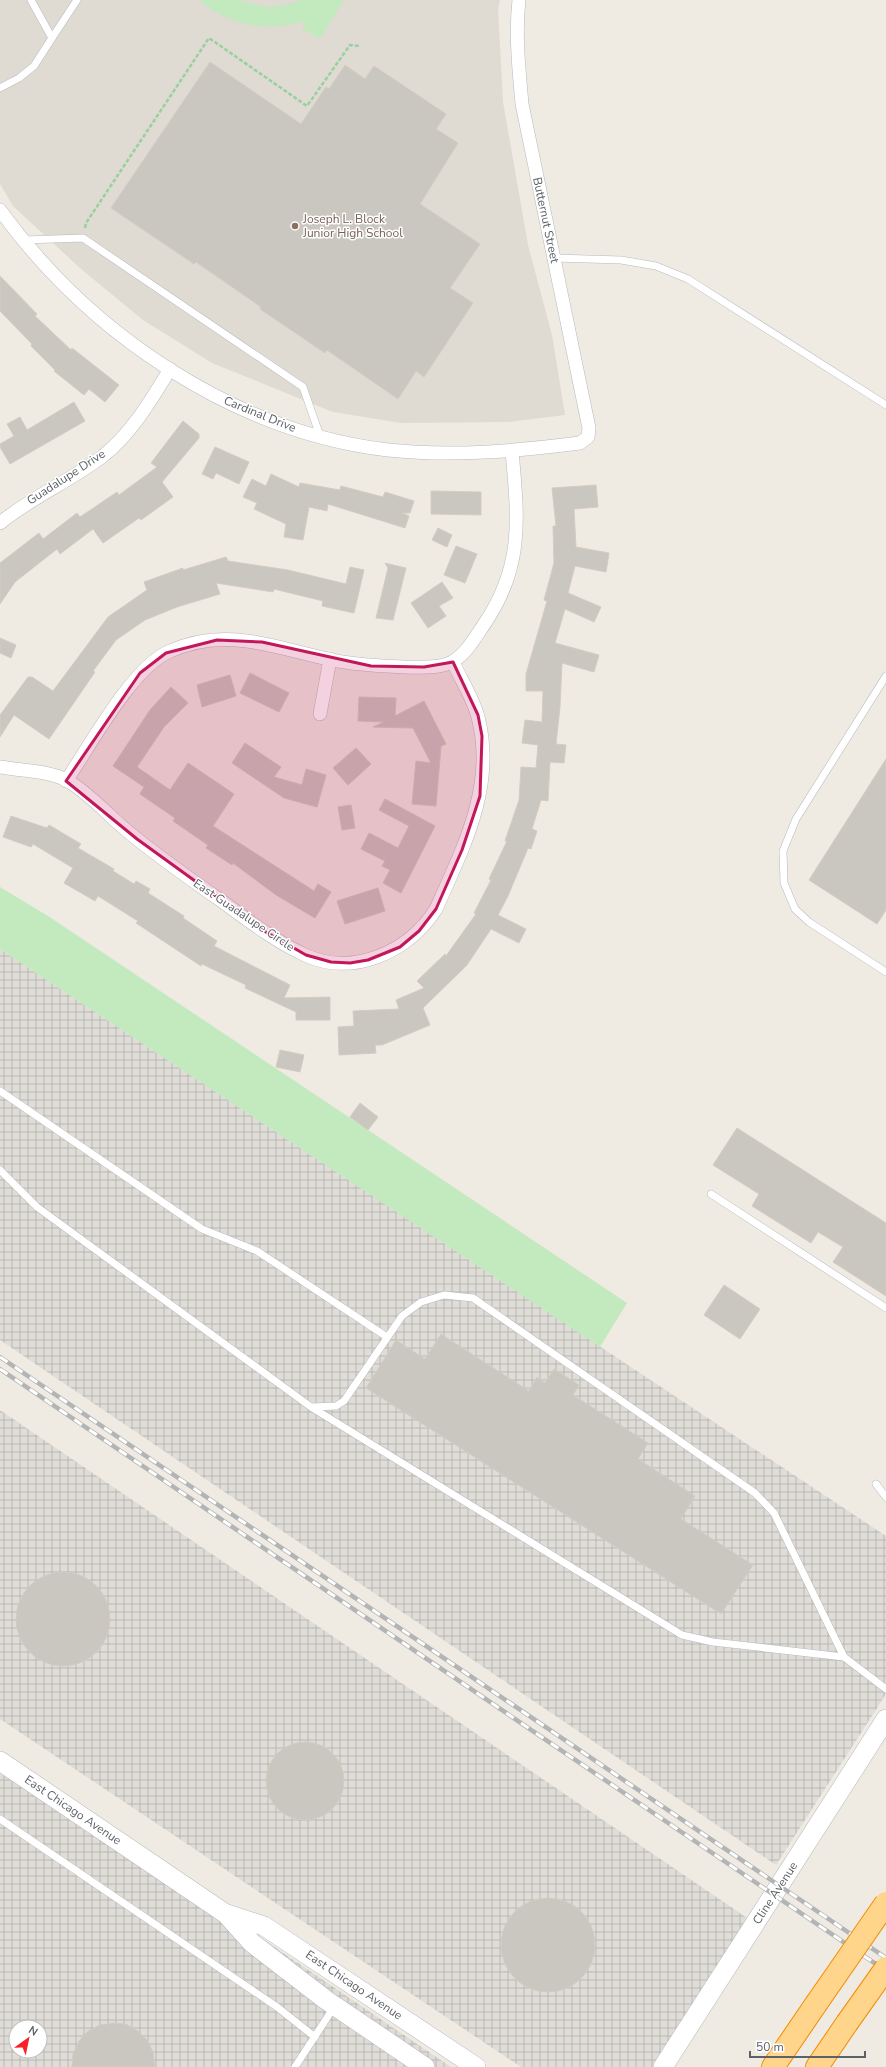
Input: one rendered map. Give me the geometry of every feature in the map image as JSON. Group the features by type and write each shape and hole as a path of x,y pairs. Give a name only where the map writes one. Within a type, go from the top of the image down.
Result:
{"highway":[{"path":"773,2067 886,1903"},
{"path":"817,2067 886,1968"}],"main road":[{"name":"Cline Avenue","path":"663,2067 886,1719"},
{"name":"East Chicago Avenue","path":"0,1761 226,1914 252,1943 335,2006 425,2067"},
{"name":"East Chicago Avenue","path":"226,1914 264,1926 476,2067"},
{"path":"672,2067 681,2039"}],"street":[{"name":"Butternut Street","path":"520,0 517,19 518,65 522,104 589,428 588,437"},
{"name":"Cardinal Drive","path":"0,210 52,272 85,304 141,350 170,369 231,404 269,420 351,444 402,451 463,454 512,451 580,443 588,437"},
{"name":"Guadalupe Drive","path":"0,523 20,507 82,470 108,452 137,419 170,369"},
{"path":"0,767 52,775 66,781 140,673 166,653 181,647 218,640 239,640 262,642 330,659 370,666 424,667 443,666 453,662 464,652 488,620 506,584 513,562 518,516 512,451"},
{"path":"320,714 330,659"},
{"name":"East Guadalupe Circle","path":"66,781 90,798 137,839 171,865 286,945 306,955 331,962 350,963 368,960 400,947 428,921 439,903 473,823 480,796 483,774 482,736 478,716 453,662"}],"lane":[{"path":"31,0 52,38"},
{"path":"0,88 19,78 34,66 77,0"},
{"path":"24,240 83,238 303,387 320,436"},
{"path":"554,258 621,260 656,266 688,279 886,405"},
{"path":"886,676 796,819 783,851 784,883 795,910 809,922 886,972"},
{"path":"0,1091 202,1229 257,1251 387,1337"},
{"path":"0,1170 37,1207 311,1407 682,1635 713,1642 844,1657"},
{"path":"711,1194 886,1308"},
{"path":"311,1407 336,1406 344,1401 402,1316 421,1302 444,1295 473,1298 756,1493 774,1513 844,1657 886,1689"},
{"path":"876,1484 886,1497"},
{"path":"0,1819 277,2007 315,2037"},
{"path":"295,2067 335,2006"}],"path":[{"path":"83,238 86,224 208,38 307,106 350,45 360,46"}],"highlighted area":[{"path":"217,640 262,642 371,666 424,667 453,662 478,715 482,736 480,796 462,850 436,909 419,931 400,947 368,960 350,963 331,962 306,955 264,931 137,839 66,781 140,673 166,653"}],"shaded area":[{"path":"0,0 500,0 498,9 503,102 528,245 552,335 565,415 509,422 401,423 333,412 212,363 143,320 81,269 13,206 0,184"},
{"path":"0,949 886,1536 886,1694 776,1865 0,1340"},
{"path":"0,1410 756,1924 663,2067 521,2067 0,1719"},
{"path":"0,1761 451,2067 0,2067"}],"green space":[{"path":"199,0 238,0 267,7 285,5 302,0 344,0 320,39 302,28 305,21 291,25 277,26 249,25 223,16"},
{"path":"0,887 48,916 627,1303 600,1347 0,949"}],"building":[{"name":"Joseph L. Block Junior High School","path":"210,62 301,124 326,87 329,89 345,65 365,79 374,66 446,114 436,129 458,143 420,204 480,244 450,288 473,303 424,377 416,371 398,399 327,350 325,353 260,309 261,307 196,262 194,264 111,208"},
{"path":"0,276 37,314 35,316 71,350 72,348 119,385 105,402 89,389 84,395 54,371 55,370 31,346 32,344 0,311"},
{"path":"74,402 85,421 10,464 0,447 0,444 14,436 7,424 20,417 27,430"},
{"path":"183,421 199,434 199,438 162,482 173,497 141,520 139,518 103,543 93,529 60,554 57,549 15,582 0,604 0,563 39,533 43,539 77,513 80,517 117,492 119,495 157,467 151,463"},
{"path":"215,447 249,462 239,484 216,473 213,479 202,474"},
{"path":"271,474 299,487 300,483 340,490 341,486 383,497 385,492 414,501 410,513 402,513 409,516 405,528 328,504 327,511 309,507 303,540 284,537 286,524 254,509 257,503 243,497 252,479 266,486"},
{"path":"596,485 598,507 574,509 576,547 609,553 606,572 575,566 568,593 601,607 594,622 565,609 555,643 599,655 594,672 562,663 560,707 556,744 566,745 564,763 550,762 548,801 541,800 532,829 537,831 531,849 528,848 508,896 498,915 526,929 519,943 491,929 467,965 423,1008 430,1025 382,1045 375,1045 376,1053 339,1055 338,1027 354,1026 353,1011 399,1009 396,1000 424,988 417,981 445,954 446,956 476,914 474,913 491,880 489,879 507,841 505,841 519,800 521,767 536,768 538,745 522,743 525,720 542,722 543,691 526,691 526,674 547,601 544,600 554,563 553,526 556,526 552,488"},
{"path":"431,491 481,492 481,515 431,514"},
{"path":"438,528 452,535 447,547 432,540"},
{"path":"456,546 477,554 465,583 444,575"},
{"path":"226,557 228,561 288,570 346,584 350,567 364,570 354,613 322,606 323,601 274,589 273,592 216,583 220,594 177,607 145,620 116,640 93,671 95,672 49,739 14,715 0,737 0,715 28,677 32,677 53,691 108,617 147,590 144,582 183,568 183,570"},
{"path":"385,563 406,568 393,620 376,618 388,568"},
{"path":"442,582 453,598 439,606 446,616 428,628 411,603"},
{"path":"0,638 16,645 11,658 0,653"},
{"path":"250,673 289,693 279,712 240,693"},
{"path":"230,675 236,696 202,707 197,685"},
{"path":"171,687 188,703 164,727 137,767 170,790 188,763 234,794 213,826 314,891 318,884 331,892 315,918 276,895 233,863 232,865 206,848 208,845 173,821 175,818 140,794 144,787 113,766 150,710"},
{"path":"359,697 396,698 395,716 424,701 446,744 441,746 436,806 412,804 416,761 431,763 413,728 373,727 384,722 358,721"},
{"path":"245,743 281,767 274,777 302,785 306,769 326,775 317,807 284,798 232,763"},
{"path":"356,748 371,764 348,785 333,768"},
{"path":"886,759 886,910 877,924 809,880"},
{"path":"385,799 435,826 401,893 383,883 390,870 382,866 385,861 361,849 369,833 398,848 409,826 379,810"},
{"path":"351,805 355,828 342,830 338,807"},
{"path":"11,816 47,828 49,825 81,844 78,848 114,869 113,871 134,884 136,881 150,889 148,893 184,916 183,918 217,941 214,946 290,985 284,998 330,997 330,1020 296,1020 296,1012 245,988 246,985 202,964 201,966 136,923 138,921 98,896 95,901 64,883 73,868 33,844 31,847 3,837"},
{"path":"378,888 385,911 345,924 337,901"},
{"path":"280,1050 304,1055 300,1072 276,1067"},
{"path":"360,1103 378,1117 368,1130 350,1117"},
{"path":"737,1128 886,1223 886,1296 833,1262 843,1247 818,1232 811,1243 752,1206 759,1194 713,1165"},
{"path":"724,1285 760,1309 740,1339 704,1315"},
{"path":"441,1334 529,1391 537,1377 545,1383 554,1369 579,1385 573,1395 648,1443 638,1459 695,1496 681,1519 753,1565 721,1614 366,1388 396,1340 425,1359"},
{"path":"63,1572 81,1575 96,1586 107,1601 110,1619 107,1637 96,1652 81,1663 63,1666 45,1663 30,1652 19,1637 16,1619 19,1601 30,1586 45,1575"},
{"path":"297,1742 313,1742 327,1748 338,1759 344,1773 344,1789 338,1803 327,1814 313,1820 297,1820 283,1814 272,1803 266,1789 266,1773 272,1759 283,1748"},
{"path":"548,1898 566,1901 581,1912 592,1927 595,1945 592,1963 581,1978 566,1989 548,1992 530,1989 515,1978 504,1963 501,1945 504,1927 515,1912 530,1901"},
{"path":"113,2023 126,2024 138,2031 147,2040 153,2052 155,2067 72,2067 73,2054 79,2041 88,2031 100,2025"}],"railway":[{"path":"0,1357 886,1958"},
{"path":"0,1369 886,1971"}],"place":[{"name":"Joseph L. Block Junior High School","path":"295,226"}]}
